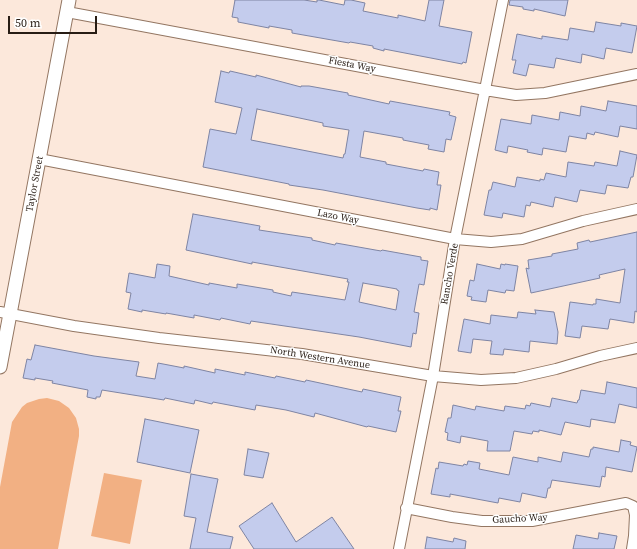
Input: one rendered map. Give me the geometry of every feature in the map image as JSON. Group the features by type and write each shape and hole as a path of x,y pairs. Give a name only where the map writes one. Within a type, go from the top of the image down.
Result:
{"street":[{"name":"Rancho Verde","path":"398,549 432,376 456,239 503,0"},
{"name":"Fiesta Way","path":"68,6 516,95 545,93 637,74"},
{"name":"Taylor Street","path":"0,367 5,313 39,159 68,6"},
{"name":"Lazo Way","path":"39,159 456,239 491,242 522,239 583,221 637,210"},
{"name":"North Western Avenue","path":"5,313 74,326 151,337 302,354 432,376 482,380 516,378 556,370 600,356 637,348"},
{"name":"Gaucho Way","path":"406,508 482,521 532,521 626,503 633,506 635,515 632,549"}],"shaded area":[{"path":"47,398 59,401 69,408 76,418 79,429 79,436 58,549 0,549 0,487 12,422 22,407 27,403"},
{"path":"104,473 142,480 130,544 91,536"}],"building":[{"path":"235,0 304,0 317,2 317,0 319,0 344,5 345,0 351,0 365,3 363,11 398,18 398,15 425,21 429,0 444,0 439,26 472,32 466,63 463,62 462,64 384,49 384,51 373,48 373,46 292,33 292,30 269,26 269,28 238,22 238,18 232,17"},
{"path":"510,0 568,0 565,16 534,9 534,11 523,9 523,7 509,5"},
{"path":"596,22 621,26 621,23 637,26 632,53 606,48 604,59 582,54 581,63 556,58 554,68 529,64 526,76 513,73 516,60 512,60 517,34 542,39 542,36 568,40 570,28 594,32"},
{"path":"221,71 229,73 230,71 256,77 256,75 301,87 309,86 348,93 348,95 389,104 390,101 450,112 449,115 456,117 451,140 446,139 444,152 428,149 429,145 403,140 403,138 364,131 360,157 386,162 386,164 423,171 424,169 439,172 437,185 441,185 437,210 430,208 430,210 417,208 289,185 203,167 210,129 236,134 242,108 215,102","holes":["257,109 323,123 323,126 349,130 343,158 251,140"]},
{"path":"608,101 637,106 637,129 620,126 618,137 595,132 594,135 587,133 586,139 569,136 566,152 543,148 542,155 527,152 528,150 508,146 507,153 495,150 501,119 531,124 532,115 559,120 560,112 580,116 581,106 606,111"},
{"path":"620,151 637,155 633,177 631,177 628,188 607,185 605,194 580,190 577,202 555,197 553,207 531,202 530,206 526,205 524,217 503,213 502,218 484,215 489,190 491,190 493,182 515,187 517,177 540,181 540,179 544,180 546,173 566,177 568,162 594,166 595,162 617,166"},
{"path":"193,214 260,226 259,230 312,238 312,240 335,245 336,243 421,257 421,260 428,261 424,285 419,284 414,312 419,313 416,334 413,333 411,347 359,337 251,321 250,324 221,318 220,320 194,315 194,318 128,309 131,293 126,292 129,273 155,278 157,264 170,266 169,276 209,285 209,283 237,288 237,284 273,290 273,292 291,296 292,292 345,300 349,282 347,282 348,279 252,262 252,264 186,250","holes":["363,283 397,289 399,291 396,310 359,302"]},
{"path":"637,232 637,312 635,311 634,323 610,319 608,329 582,326 580,338 565,336 570,302 593,305 596,304 596,299 620,303 625,269 599,275 600,278 531,293 526,268 529,269 528,260 552,256 552,254 578,249 577,243 589,240 590,242"},
{"path":"477,264 500,269 501,264 518,266 514,291 506,290 505,293 488,290 486,302 471,300 472,297 467,296 470,280 474,281"},
{"path":"535,310 554,312 558,332 557,344 530,341 529,352 504,349 503,355 490,354 492,341 473,339 471,353 458,351 464,319 490,324 491,315 517,318 518,312 536,314"},
{"path":"35,345 94,356 139,362 136,376 155,379 158,363 184,368 184,366 215,373 215,369 245,375 245,372 305,382 306,380 362,392 363,389 401,397 398,411 401,411 396,432 367,427 315,413 314,417 256,405 255,410 213,402 212,404 195,400 194,404 165,398 164,400 102,390 100,397 96,397 96,399 87,397 88,390 52,383 53,381 23,378 27,359 31,360"},
{"path":"607,382 637,388 637,408 619,404 615,423 591,419 590,427 565,422 561,435 539,430 539,432 533,431 532,434 514,431 510,451 487,451 488,441 461,436 460,443 447,440 448,433 445,432 448,418 451,418 453,405 475,410 476,406 504,411 505,406 525,409 526,405 530,406 531,403 550,407 552,398 577,403 581,390 605,394"},
{"path":"145,419 199,430 190,473 137,462"},
{"path":"621,440 631,442 630,445 637,447 632,472 606,467 605,477 602,476 600,487 552,480 550,488 548,488 546,498 522,493 520,502 499,498 498,503 450,494 450,497 431,494 436,468 438,469 439,462 463,466 464,464 467,465 468,461 480,463 479,469 509,475 513,457 538,462 538,457 561,462 563,452 589,457 593,447 619,452"},
{"path":"248,449 269,453 263,478 244,475"},
{"path":"191,474 218,479 207,532 233,537 230,549 190,549 196,518 184,516"},
{"path":"272,503 296,542 332,517 354,549 254,549 239,526"},
{"path":"599,533 617,536 614,549 573,549 576,535 598,539"},
{"path":"427,537 453,542 454,538 466,541 465,549 425,549"}]}
